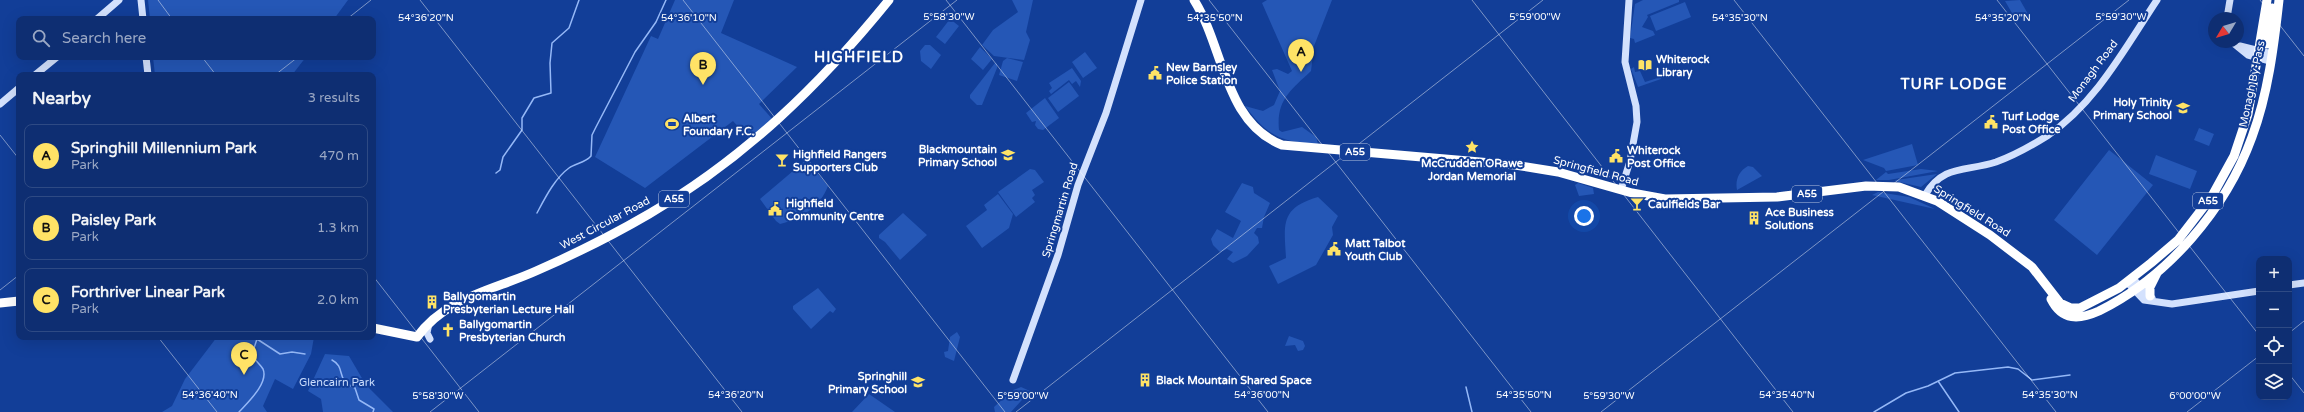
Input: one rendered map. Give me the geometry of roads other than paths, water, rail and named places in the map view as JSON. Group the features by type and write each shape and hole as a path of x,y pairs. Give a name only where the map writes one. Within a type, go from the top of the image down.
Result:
{"highway":[{"name":"West Circular Road","path":"376,329 417,337 429,323 459,301 510,283 608,237 697,183 752,142 791,108 850,47 889,0"},
{"name":"Springfield Road","path":"1194,0 1207,22 1243,114 1257,131 1275,142 1296,148 1515,165 1558,172 1621,190 1665,199 1777,197 1878,185 1899,187 1925,195 2013,250 2032,267 2047,286"},
{"name":"Monagh By-Pass","path":"2047,286 2058,310 2070,317 2088,316 2121,298 2138,291 2200,227 2237,172 2257,123 2264,56 2267,0"},
{"path":"2264,56 2274,0"},
{"name":"Monagh By-Pass","path":"2047,286 2060,303 2077,308 2095,302 2130,280 2178,240 2212,196 2234,156 2248,114 2279,0"},
{"path":"2150,296 2150,287 2160,269"},
{"path":"0,303 16,301"}],"street":[{"path":"100,16 119,0"},
{"path":"141,0 142,16"},
{"name":"Springmartin Road","path":"1013,380 1058,255 1078,185 1106,113 1141,0"},
{"path":"1621,190 1630,161 1637,118 1625,62 1629,0"},
{"name":"Monagh Road","path":"1925,195 1932,183 1943,175 1994,162 2033,144 2069,118 2092,94 2157,0"},
{"path":"2228,12 2230,0"},
{"path":"2237,48 2239,50 2264,56"},
{"path":"39,72 53,60"},
{"path":"146,60 148,72"},
{"path":"0,104 16,91"},
{"path":"2130,280 2149,302 2159,303 2182,304 2256,292"},
{"path":"2292,285 2304,283"},
{"path":"2138,291 2150,296 2159,303"},
{"path":"429,323 427,333 430,339"}],"waterway":[{"path":"496,173 500,170 503,157 522,130 522,118 534,98 551,93 550,63 552,43 569,28 579,0"},
{"path":"537,213 559,177 569,168 591,156 592,135 635,52 656,22 666,0"},
{"path":"239,412 252,398 263,380 263,369 252,354 257,340"},
{"path":"259,340 280,354 292,352 305,354"},
{"path":"332,360 339,366 342,377 345,381 355,388 359,400 374,409 373,412"},
{"path":"1874,412 1906,393 1928,386 1955,373 2008,367 2018,369 2032,380 2070,375"},
{"path":"1938,381 1959,412"},
{"path":"1466,387 1472,412"}],"place":[{"name":"Whiterock Library","path":"1645,65"},
{"name":"Springhill Millennium Park","path":"1301,72"},
{"name":"New Barnsley Police Station","path":"1155,73"},
{"name":"Paisley Park","path":"703,85"},
{"name":"Holy Trinity Primary School","path":"2183,108"},
{"name":"Turf Lodge Post Office","path":"1991,122"},
{"name":"Albert Foundary F.C.","path":"672,124"},
{"name":"McCrudden ORawe Jordan Memorial","path":"1472,147"},
{"name":"Blackmountain Primary School","path":"1008,155"},
{"name":"Whiterock Post Office","path":"1616,156"},
{"name":"Highfield Rangers Supporters Club","path":"782,160"},
{"name":"Caulfields Bar","path":"1637,204"},
{"name":"Highfield Community Centre","path":"775,209"},
{"name":"Ace Business Solutions","path":"1754,218"},
{"name":"Matt Talbot Youth Club","path":"1334,249"},
{"name":"Ballygomartin Presbyterian Lecture Hall","path":"432,302"},
{"name":"Ballygomartin Presbyterian Church","path":"448,330"},
{"name":"Forthriver Linear Park","path":"244,375"},
{"name":"Black Mountain Shared Space","path":"1145,380"},
{"name":"Springhill Primary School","path":"918,382"}],"district":[{"name":"HIGHFIELD","path":"859,57"},
{"name":"TURF LODGE","path":"1954,84"}],"park label":[{"name":"Glencairn Park","path":"337,382"}]}
